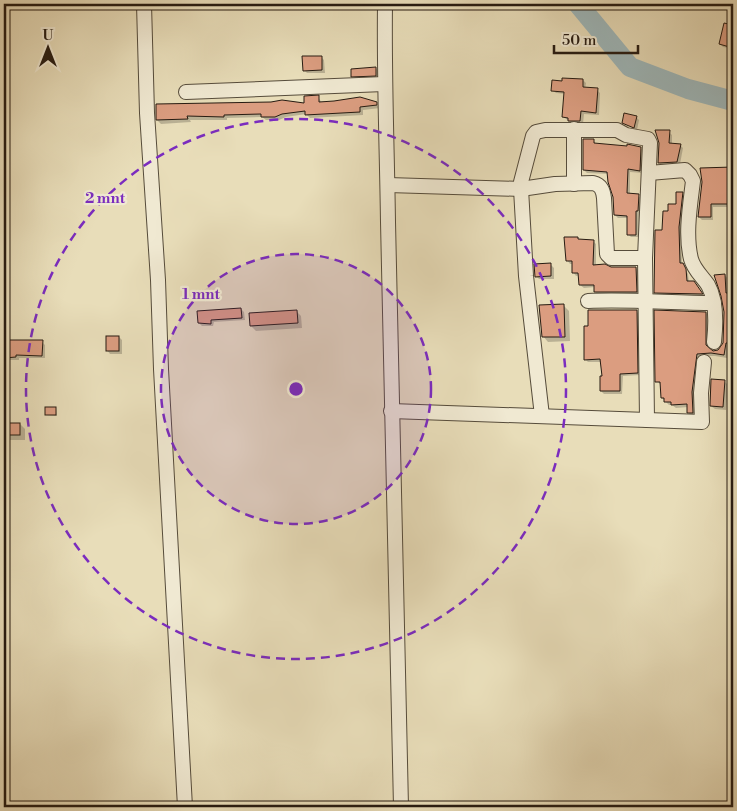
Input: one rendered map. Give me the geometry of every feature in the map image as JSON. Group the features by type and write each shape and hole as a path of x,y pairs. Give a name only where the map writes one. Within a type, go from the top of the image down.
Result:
{"street":[{"path":"144,4 146,104 158,280 164,427 185,807"},
{"path":"385,4 384,84 388,185 391,411 401,807"},
{"path":"186,92 384,84"},
{"path":"574,129 574,184"},
{"path":"542,416 526,276 521,189 532,136 536,132 545,130 617,130 626,135 646,138 650,144 645,258 647,420"},
{"path":"649,173 683,170 690,175 693,182 689,245 694,268 707,284 714,303 716,329 714,342"},
{"path":"388,185 521,189 555,184 593,183 599,185 603,190 607,252 609,257 645,258"},
{"path":"588,302 714,303"},
{"path":"391,411 702,422 701,393 704,362"}],"building":[{"path":"724,23 733,25 733,48 719,44"},
{"path":"302,56 322,56 322,70 303,71"},
{"path":"376,67 376,76 351,77 351,69"},
{"path":"562,78 583,79 583,87 598,88 596,113 581,111 580,121 568,121 568,118 562,117 564,92 551,91 552,80 562,81"},
{"path":"319,95 319,102 360,97 377,102 377,105 360,107 360,112 305,115 305,111 282,114 275,117 261,117 261,114 224,115 224,117 187,116 188,119 156,120 156,104 271,102 282,100 304,103 304,96"},
{"path":"624,113 637,116 634,128 622,123"},
{"path":"655,130 670,130 669,143 681,144 677,162 658,163 659,143"},
{"path":"583,139 594,139 594,143 627,146 627,144 641,147 640,171 628,169 627,193 639,194 638,211 636,211 636,235 627,235 627,216 614,215 613,197 607,172 583,170"},
{"path":"733,167 733,204 711,204 711,217 698,217 702,182 700,168"},
{"path":"676,192 683,192 679,227 680,263 683,263 686,269 687,281 694,281 703,294 654,293 655,230 662,230 663,211 668,211 668,204 676,204"},
{"path":"564,237 594,240 593,265 605,264 611,267 636,267 637,292 594,292 594,285 579,285 578,273 572,273 572,261 566,261"},
{"path":"551,263 551,276 535,277 534,264"},
{"path":"725,274 726,293 733,292 732,343 726,343 724,355 711,353 697,354 692,392 693,413 687,413 687,404 671,405 671,402 664,402 664,398 661,398 660,382 655,382 654,310 706,312 706,345 713,351 718,350 723,343 724,312 714,275"},
{"path":"564,304 565,337 542,337 539,305"},
{"path":"241,308 242,318 211,320 211,324 198,323 197,311"},
{"path":"297,310 298,323 250,326 249,313"},
{"path":"588,310 637,310 638,373 620,374 620,391 600,391 600,376 602,376 600,359 584,360 584,326 588,326"},
{"path":"106,336 119,336 119,351 106,351"},
{"path":"4,340 43,340 42,356 16,355 16,357 4,358"},
{"path":"711,379 725,380 723,407 710,406"},
{"path":"45,407 56,407 56,415 45,415"},
{"path":"4,423 20,423 20,435 4,435"}],"waterway":[{"path":"578,4 630,67 688,89 733,101"}]}
